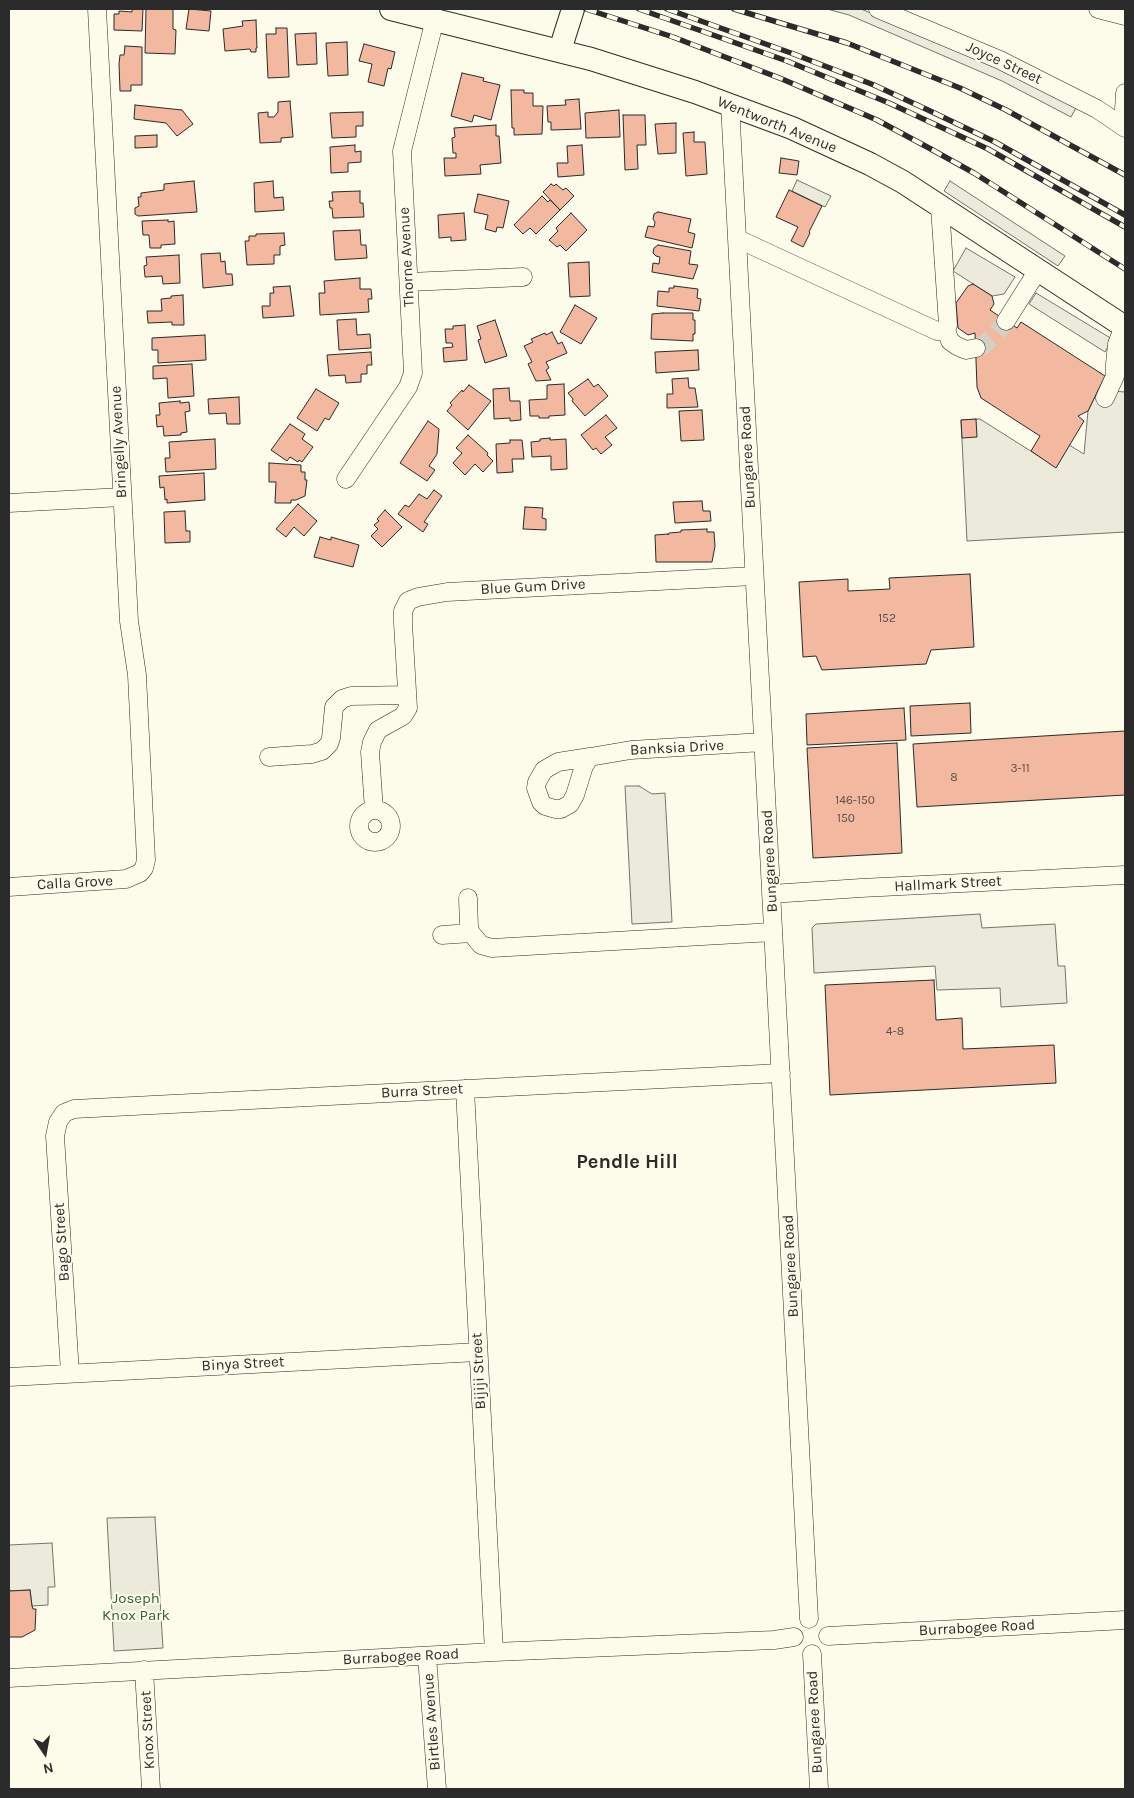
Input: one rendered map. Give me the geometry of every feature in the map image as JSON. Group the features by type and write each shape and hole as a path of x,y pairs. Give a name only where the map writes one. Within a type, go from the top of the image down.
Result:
{"main road":[{"name":"Wentworth Avenue","path":"391,9 560,50 730,104 792,128 870,164 903,182 1124,327"},
{"path":"560,50 571,15"}],"street":[{"name":"Bringelly Avenue","path":"97,9 129,621 137,675 146,851 144,868 140,873"},
{"name":"Joyce Street","path":"878,9 1000,60 1097,109 1124,127"},
{"path":"1098,9 1125,16"},
{"name":"Thorne Avenue","path":"346,479 408,388 411,380 413,364 402,151 435,19"},
{"path":"1124,127 1125,93"},
{"name":"Bungaree Road","path":"730,104 809,1619"},
{"path":"940,207 948,325 946,330 950,341 957,346 966,350 976,348"},
{"path":"738,239 937,331 946,330"},
{"path":"1006,321 1038,270"},
{"path":"409,282 523,277"},
{"path":"1105,398 1115,376 1114,364 1117,344 1124,327"},
{"path":"9,503 122,497"},
{"name":"Blue Gum Drive","path":"374,810 370,752 372,742 378,730 399,719 406,713 408,708 403,611 405,605 412,598 447,592 754,576"},
{"path":"269,757 312,754 322,751 332,738 334,707 342,699 352,696 407,695"},
{"name":"Banksia Drive","path":"590,757 631,750 763,742"},
{"name":"Calla Grove","path":"9,887 126,880 140,873"},
{"name":"Hallmark Street","path":"772,894 1125,875"},
{"path":"468,898 470,933 481,944 492,948 774,932"},
{"path":"442,935 470,933"},
{"name":"Burra Street","path":"64,1113 74,1109 781,1073"},
{"name":"Bijiji Street","path":"465,1089 494,1652"},
{"name":"Bago Street","path":"64,1113 58,1122 56,1136 70,1373"},
{"name":"Binya Street","path":"9,1377 478,1352"},
{"path":"809,1619 822,1623 826,1627 828,1636 824,1649 812,1654 805,1653 799,1648 794,1637 796,1627 802,1621 809,1619"},
{"name":"Burrabogee Road","path":"828,1636 1125,1620"},
{"name":"Burrabogee Road","path":"9,1678 494,1652 774,1640 794,1637"},
{"name":"Bungaree Road","path":"812,1654 819,1789"},
{"name":"Birtles Avenue","path":"428,1656 437,1789"},
{"name":"Knox Street","path":"144,1670 151,1789"}],"green space":[{"name":"Joseph Knox Park","path":"155,1517 163,1648 114,1651 107,1518"}],"shaded area":[{"path":"827,9 861,9 952,47 1077,106 1071,117 1002,81 849,15"},
{"path":"797,180 831,196 825,207 792,191"},
{"path":"950,181 1065,256 1058,266 944,191"},
{"path":"966,248 1015,277 1004,294 992,296 953,271"},
{"path":"1036,293 1112,339 1105,352 1029,304"},
{"path":"1098,390 1125,392 1125,532 967,541 961,420 980,419 1056,467 1069,445 1084,454 1088,411"},
{"path":"625,786 639,786 652,794 665,793 672,922 632,924"},
{"path":"980,914 982,928 1055,924 1058,966 1065,966 1067,1003 1001,1007 1000,988 937,990 935,966 814,973 812,928 816,924"},
{"path":"52,1543 55,1587 48,1587 48,1605 32,1606 30,1590 9,1591 9,1545"}],"building":[{"path":"132,9 143,9 142,31 114,30 114,14 119,14 119,11 132,12"},
{"path":"146,9 173,9 173,29 176,30 175,54 145,53"},
{"path":"189,9 211,11 209,31 186,29"},
{"path":"256,20 256,52 251,52 250,49 225,51 223,29 243,26 242,21"},
{"path":"276,28 287,28 289,77 268,78 266,34 276,34"},
{"path":"316,33 317,64 297,65 295,34"},
{"path":"347,42 348,75 328,76 326,43"},
{"path":"364,44 395,52 391,69 388,68 384,86 368,82 372,64 359,61"},
{"path":"125,46 142,47 142,85 131,85 131,91 120,91 120,55 124,55"},
{"path":"462,73 484,78 483,81 500,85 491,120 474,115 472,122 451,116"},
{"path":"511,90 524,90 524,93 533,93 533,106 543,106 542,134 514,135 514,128 512,128"},
{"path":"579,99 581,129 551,130 551,122 548,122 547,106 566,105 565,100"},
{"path":"290,101 293,137 281,138 281,142 260,143 258,113 268,112 268,117 274,117 278,112 278,102"},
{"path":"135,105 182,110 193,124 177,136 166,123 134,119"},
{"path":"619,110 620,137 586,138 585,113"},
{"path":"363,112 363,126 356,126 356,137 332,138 330,113"},
{"path":"623,115 645,115 646,145 637,145 638,169 625,170"},
{"path":"676,123 676,153 658,154 655,124"},
{"path":"496,125 496,136 499,136 501,163 480,165 481,174 445,176 444,158 456,158 456,153 453,153 452,138 455,137 454,128"},
{"path":"694,132 694,142 705,142 707,174 686,176 683,133"},
{"path":"157,135 157,147 135,148 135,136"},
{"path":"355,145 355,152 361,151 361,162 348,163 348,172 331,173 330,147"},
{"path":"582,145 584,175 558,177 557,163 568,163 567,146"},
{"path":"781,158 799,161 797,175 779,173"},
{"path":"194,181 197,212 138,216 135,214 135,208 139,206 138,197 141,197 141,193 164,190 164,184"},
{"path":"273,181 274,198 283,197 284,210 255,212 254,183"},
{"path":"551,184 554,186 556,184 563,190 566,188 574,196 560,210 543,192"},
{"path":"789,190 822,206 803,247 791,241 798,227 776,217"},
{"path":"360,191 360,203 363,203 364,217 333,218 329,201 333,201 332,192"},
{"path":"478,194 509,201 503,228 497,227 496,232 485,229 488,215 474,212"},
{"path":"542,196 548,202 550,200 560,210 536,234 530,228 523,234 514,225"},
{"path":"658,212 691,219 688,232 695,234 692,248 645,237 648,226 654,227 654,214"},
{"path":"464,213 466,240 451,241 451,237 439,238 438,215"},
{"path":"571,213 587,230 566,251 560,245 557,247 549,240 558,231 556,228"},
{"path":"168,220 168,222 174,221 175,244 161,245 161,248 150,248 149,235 143,235 142,221"},
{"path":"360,230 361,245 366,245 367,258 335,260 333,231"},
{"path":"284,233 285,245 280,246 280,255 274,255 274,264 247,265 245,241 249,241 249,236"},
{"path":"658,245 691,251 689,264 698,265 693,279 652,272 653,263 659,264 660,257 653,253 654,248"},
{"path":"220,253 221,262 225,261 226,274 232,274 233,285 203,288 201,254"},
{"path":"179,255 180,283 163,284 162,276 145,277 144,266 147,265 146,257"},
{"path":"589,262 590,296 570,297 568,263"},
{"path":"360,278 360,289 371,289 372,299 368,299 369,312 320,315 319,293 325,293 324,281"},
{"path":"973,284 992,296 994,304 990,310 1017,328 1021,322 1105,376 1088,411 1078,416 1084,421 1056,468 1031,451 1040,436 981,398 977,387 975,333 968,335 958,328 956,303 968,286"},
{"path":"290,286 294,316 263,318 262,306 270,306 270,293 274,293 273,287"},
{"path":"674,286 698,289 697,298 701,299 699,311 657,306 658,291 669,292 669,288 674,288"},
{"path":"183,295 184,325 172,325 172,322 148,323 147,311 162,311 161,299"},
{"path":"575,305 597,318 581,344 560,332"},
{"path":"693,313 695,334 693,334 693,341 651,339 652,314"},
{"path":"356,319 357,335 370,334 371,348 339,350 337,320"},
{"path":"495,320 507,356 485,363 478,340 481,339 477,326"},
{"path":"465,325 467,360 444,362 443,348 453,347 452,343 446,343 445,329 453,329 453,326"},
{"path":"552,332 558,344 562,342 567,353 546,362 549,368 546,370 551,380 536,381 528,364 532,362 524,346 533,342 531,339"},
{"path":"205,335 206,360 158,363 158,350 152,350 152,338"},
{"path":"698,350 699,370 656,373 655,352"},
{"path":"371,352 372,365 367,365 367,374 361,374 361,382 346,383 345,375 329,376 327,355"},
{"path":"192,364 194,396 168,398 167,378 153,379 153,366"},
{"path":"688,378 689,388 695,388 698,407 667,408 667,394 673,394 672,379"},
{"path":"588,379 594,387 598,384 608,396 585,416 572,401 573,399 568,393"},
{"path":"564,384 565,415 549,416 549,418 530,416 529,400 547,399 547,385"},
{"path":"469,385 491,401 468,430 447,411 452,405 450,403"},
{"path":"509,388 510,401 520,401 521,420 510,421 510,418 494,419 493,389"},
{"path":"316,389 339,403 329,420 325,418 317,431 297,418"},
{"path":"239,397 240,424 227,424 226,413 209,414 208,399"},
{"path":"180,401 180,403 189,402 190,411 185,412 187,432 181,433 181,435 164,436 163,426 157,427 156,415 160,415 159,403"},
{"path":"702,410 704,440 681,441 679,411"},
{"path":"606,415 617,428 605,437 612,445 601,454 596,448 593,450 581,435"},
{"path":"976,419 977,437 962,438 961,420"},
{"path":"428,421 439,429 437,454 429,466 435,470 427,481 400,463"},
{"path":"290,424 305,434 302,439 313,447 302,462 299,460 298,462 290,457 287,461 271,450"},
{"path":"468,435 488,453 487,455 493,461 483,472 475,464 465,475 453,463 462,453 456,448"},
{"path":"550,438 550,440 566,439 567,469 551,470 551,456 532,457 531,442"},
{"path":"215,439 216,469 166,472 165,458 170,458 169,442"},
{"path":"510,440 522,440 524,459 512,459 513,472 497,473 496,444 510,443"},
{"path":"269,463 301,465 301,472 305,472 305,480 307,480 305,496 291,500 291,503 275,503 276,482 269,482"},
{"path":"204,473 205,500 167,503 164,487 160,488 159,476"},
{"path":"434,490 442,496 424,522 428,524 423,532 398,514 405,505 409,507 419,494 427,499"},
{"path":"702,501 703,511 710,511 711,521 675,523 673,502"},
{"path":"298,504 317,521 304,536 294,527 286,537 276,529"},
{"path":"525,507 543,508 542,518 546,519 546,530 523,529"},
{"path":"385,510 402,527 382,547 371,536 378,529 374,525 379,521 377,519"},
{"path":"185,511 186,531 190,531 190,542 165,543 164,512"},
{"path":"707,529 707,532 714,532 715,546 712,562 656,562 655,535 668,535 669,533 681,532 681,530"},
{"path":"320,537 331,540 331,537 359,545 353,567 314,557"},
{"path":"970,574 974,647 931,650 926,664 822,670 816,656 803,657 799,582 848,579 848,591 890,589 889,578"},
{"path":"970,703 971,733 911,736 910,706"},
{"path":"904,708 906,740 807,745 806,714"},
{"path":"1125,731 1125,795 917,807 913,744"},
{"path":"897,743 902,853 813,858 807,748"},
{"path":"934,980 936,1020 962,1018 963,1049 1054,1045 1056,1083 830,1095 825,985"},
{"path":"30,1590 32,1606 33,1609 36,1609 35,1630 22,1637 9,1637 9,1591"}],"tunnel":[{"path":"976,348 984,345 1006,321"}],"railway":[{"path":"586,9 673,37 782,79 877,120 974,173 1125,269"},
{"path":"639,9 787,61 889,103 988,149 1125,227"},
{"path":"667,9 874,85 995,142 1125,215"},
{"path":"734,9 847,43 960,88 1006,110 1125,175"}],"district":[{"name":"Pendle Hill","path":"627,1162"}]}
